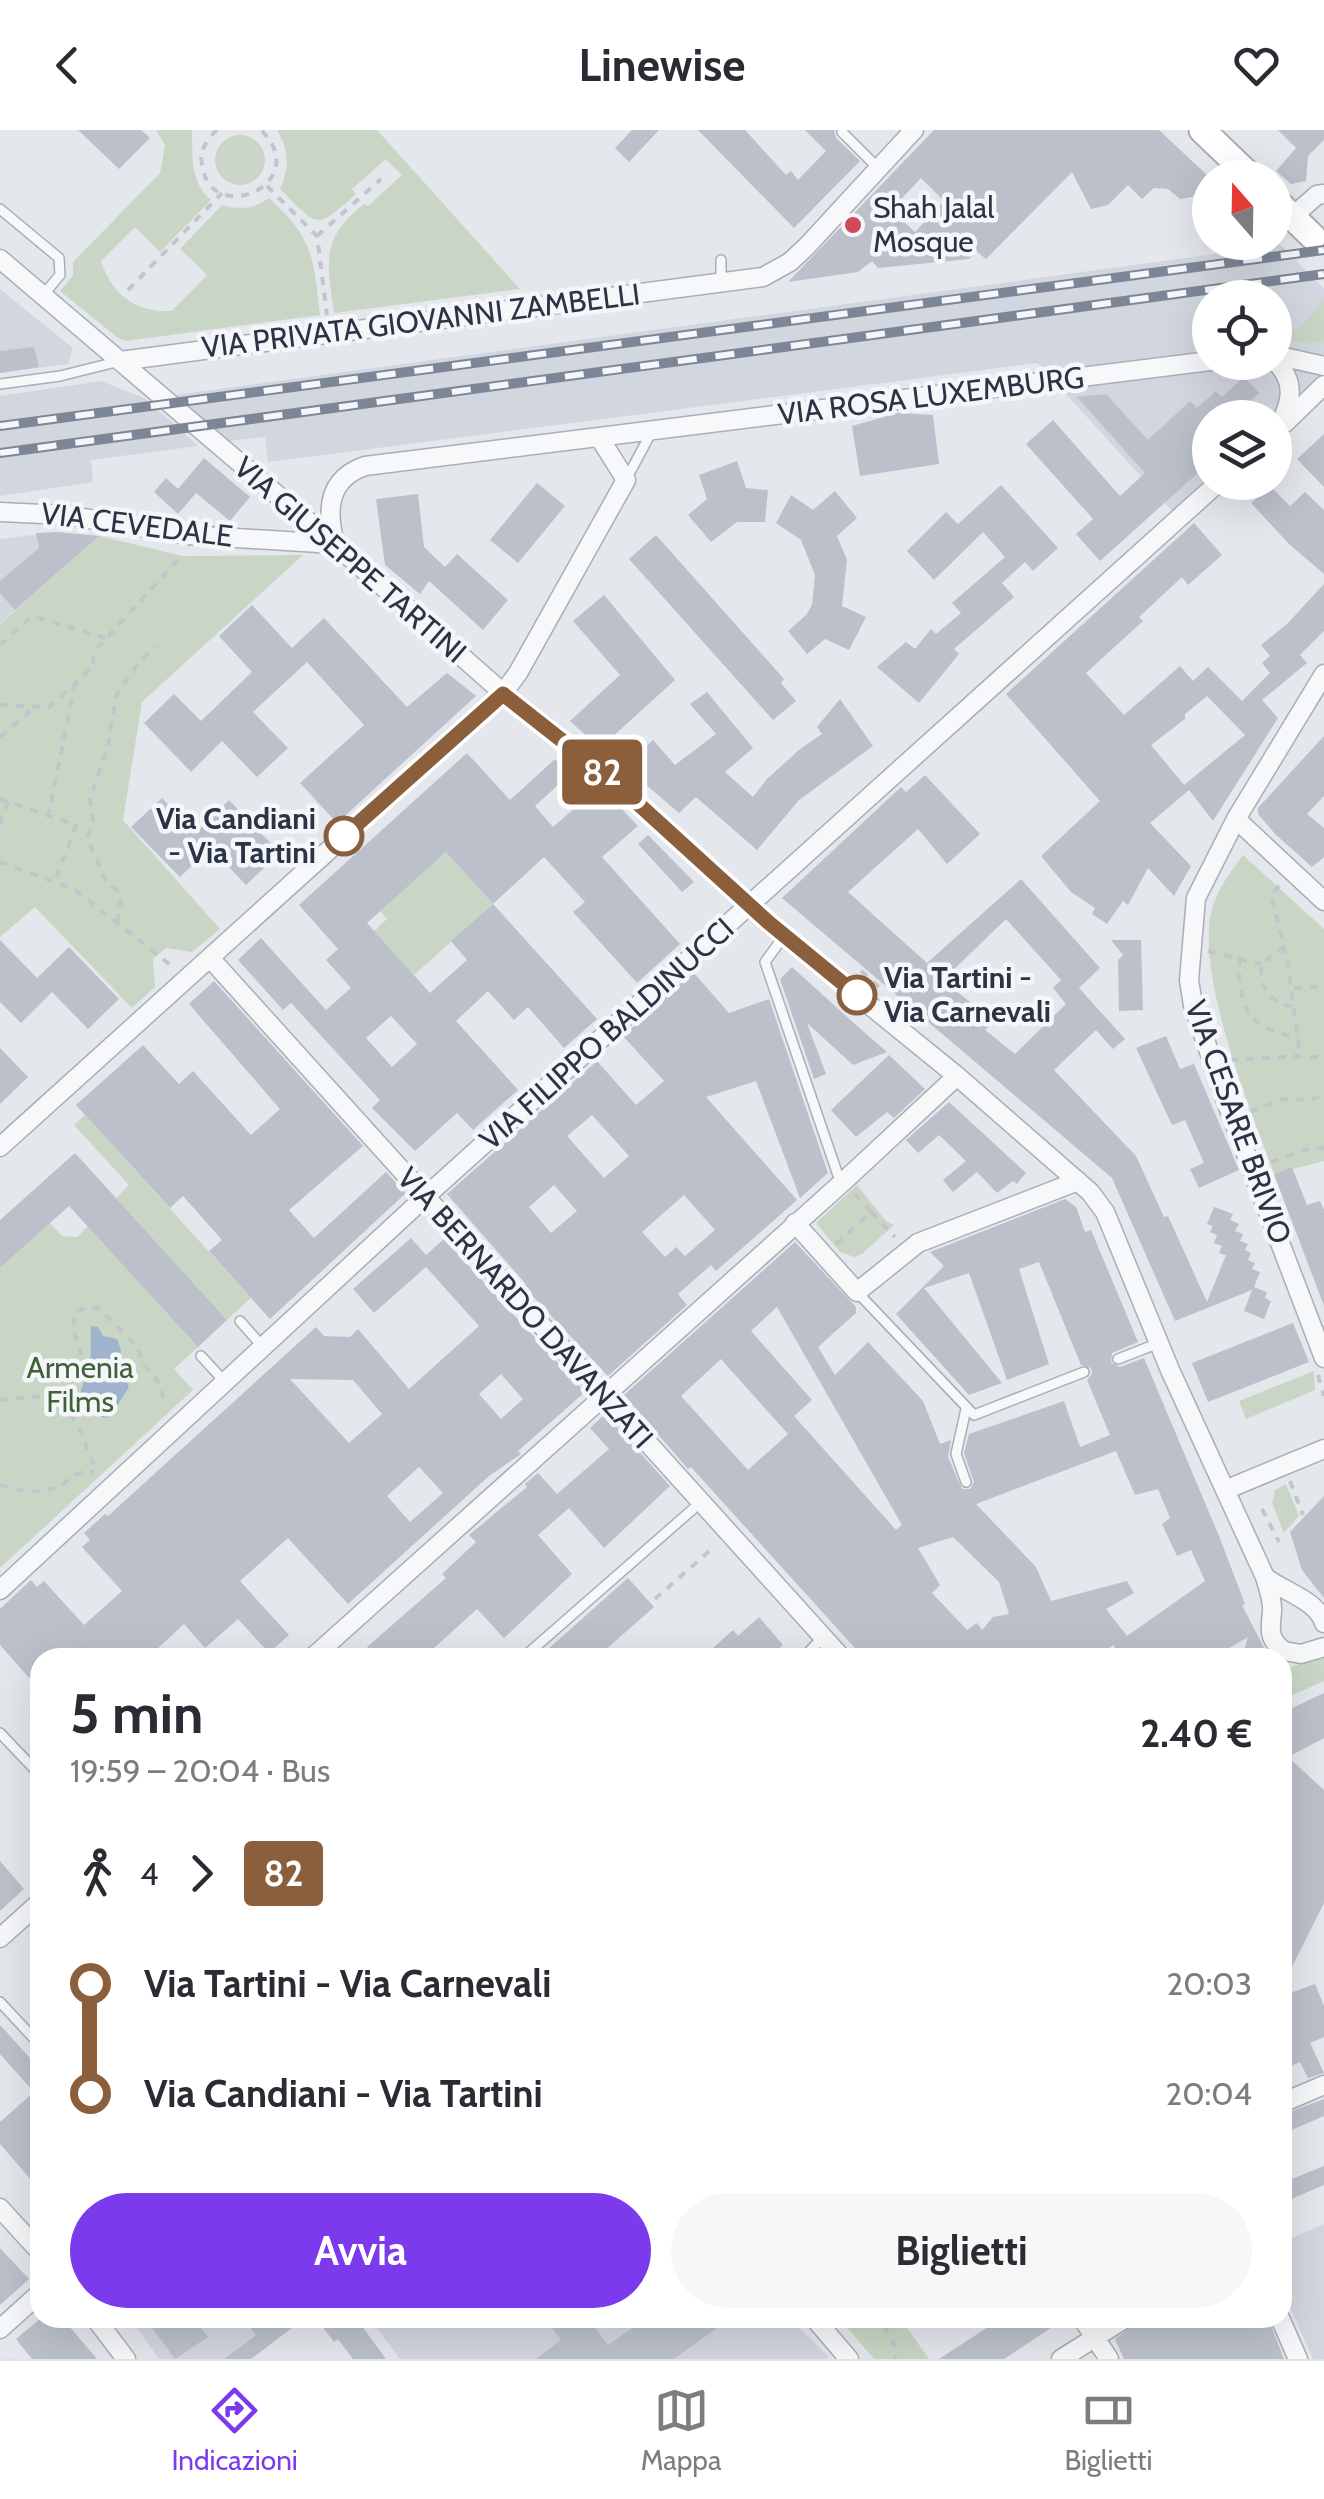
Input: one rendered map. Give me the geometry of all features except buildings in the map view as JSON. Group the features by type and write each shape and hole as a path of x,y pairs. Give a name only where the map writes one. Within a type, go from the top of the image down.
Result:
{"main road":[{"path":"1202,130 1233,160"},
{"path":"1292,224 1312,237"}],"street":[{"name":"VIA PRIVATA GIOVANNI ZAMBELLI","path":"120,361 763,276 790,262 914,130"},
{"path":"1292,210 1324,194"},
{"name":"VIA GIUSEPPE TARTINI","path":"0,259 335,544 503,694 612,780 784,936 957,1076 1078,1181 1105,1212 1159,1343 1265,1577 1272,1614"},
{"path":"1292,361 1324,366"},
{"name":"VIA ROSA LUXEMBURG","path":"335,544 329,521 332,497 346,476 359,468 1192,363"},
{"path":"1292,417 1324,386"},
{"path":"0,1147 503,694 518,674 626,480 600,437"},
{"name":"VIA FILIPPO BALDINUCCI","path":"0,1590 425,1197 1199,500"},
{"name":"VIA CEVEDALE","path":"0,512 65,515 188,535 335,544"},
{"name":"VIA CESARE BRIVIO","path":"1319,1362 1192,1004 1188,980 1196,898 1236,819 1324,674"},
{"path":"1236,819 1324,901"},
{"name":"VIA BERNARDO DAVANZATI","path":"210,958 833,1648"},
{"path":"323,1648 795,1224 845,1186 957,1076"},
{"path":"795,1224 857,1292 918,1242 1078,1181"},
{"path":"1225,1490 1324,1449"},
{"path":"1265,1577 1311,1603 1322,1630 1300,1654 1292,1654"},
{"path":"1278,1648 1270,1635 1272,1614 1283,1603 1298,1599"},
{"path":"0,1938 30,1911"},
{"path":"1292,2099 1324,2085"},
{"path":"0,2208 30,2241"},
{"path":"0,2329 30,2301"},
{"path":"103,2328 126,2359"},
{"path":"823,2328 849,2359"},
{"path":"1090,2328 1109,2359"},
{"path":"1060,2359 1109,2328"},
{"path":"1284,2328 1298,2359"}],"lane":[{"path":"842,132 878,168"},
{"path":"0,210 59,258 60,275 44,294"},
{"path":"721,260 721,281"},
{"path":"0,384 60,376 120,361"},
{"path":"626,480 652,430"},
{"path":"784,936 764,962 845,1186"},
{"path":"857,1292 974,1415 1084,1372"},
{"path":"240,1321 263,1347"},
{"path":"1118,1359 1159,1343"},
{"path":"201,1356 225,1382"},
{"path":"966,1409 956,1454 966,1482"},
{"path":"535,1648 693,1509"},
{"path":"813,1648 823,1637"},
{"path":"0,1733 30,1764"},
{"path":"0,2002 30,2035"}],"path":[{"path":"217,130 209,132 202,166 212,186 222,194 246,196 266,185 276,162 275,150 261,130"},
{"path":"318,236 381,179"},
{"path":"266,185 318,236 330,335"},
{"path":"128,290 222,194"},
{"path":"0,705 49,707 92,668 94,652 180,560 188,535"},
{"path":"0,645 32,616 108,639"},
{"path":"118,922 121,894 106,880 87,838 93,821 90,798 108,746 116,696 136,664 155,646"},
{"path":"48,817 76,682"},
{"path":"0,738 35,707"},
{"path":"0,799 76,825 55,883"},
{"path":"0,824 8,802"},
{"path":"0,862 74,889 160,954"},
{"path":"1282,883 1270,895 1292,988 1300,1056"},
{"path":"1261,964 1284,946"},
{"path":"1204,950 1261,964"},
{"path":"1240,958 1238,984 1253,1020 1271,1033 1298,1037"},
{"path":"1261,964 1261,985 1270,999 1295,1008"},
{"path":"862,970 890,996"},
{"path":"1292,988 1324,986"},
{"path":"1230,1060 1324,1058"},
{"path":"1250,1112 1282,1099 1308,1100 1324,1095"},
{"path":"1267,1164 1324,1148"},
{"path":"845,1186 907,1250"},
{"path":"833,1247 871,1212"},
{"path":"0,1400 56,1395 68,1384 81,1360 72,1320 76,1312 92,1306 100,1309 138,1347 150,1374 160,1384 164,1401"},
{"path":"1319,1362 1324,1396"},
{"path":"56,1395 78,1425 94,1465 93,1472"},
{"path":"0,1495 2,1486 41,1491 60,1486 77,1472 99,1476"},
{"path":"1290,1480 1303,1515"},
{"path":"1262,1509 1279,1542"},
{"path":"655,1599 722,1540"},
{"path":"885,2328 895,2359"}],"shaded area":[{"path":"1292,256 1324,289 1324,378 1292,404 1292,400 1192,400 1192,498 1175,514 1038,363 268,462 265,437 229,441 175,395 1192,257 1292,260"},
{"path":"0,289 73,348 68,364 0,373"},
{"path":"101,381 146,399 198,446 91,460 93,482 0,496 0,396"},
{"path":"56,532 99,536 0,623 0,539"},
{"path":"1324,2224 1324,2359 1313,2359 1292,2311 1292,2238"},
{"path":"137,2328 265,2328 224,2359 159,2359"},
{"path":"377,2328 799,2328 828,2356 827,2359 400,2359"}],"green space":[{"path":"156,130 192,130 196,176 211,200 160,252 135,227 101,261 119,292 147,309 172,311 207,275 180,249 222,205 247,208 269,198 295,225 309,250 320,315 126,341 60,291 73,276 73,262 160,173 165,145"},
{"path":"277,130 377,130 520,289 334,313 329,265 333,240 350,217 402,175 386,159 352,189 356,194 332,214 316,220 280,189 287,159"},
{"path":"240,135 258,142 265,160 258,178 240,185 222,178 215,160 222,142"},
{"path":"1324,299 1324,343 1292,340 1292,331 1299,329"},
{"path":"99,536 183,556 303,555 142,702 123,820 220,929 192,952 166,948 153,959 155,987 132,1008 35,907 0,937 0,624"},
{"path":"446,852 493,904 414,975 374,931 387,919 380,911"},
{"path":"1243,855 1324,929 1324,1161 1274,1174 1226,1037 1210,960 1209,927 1215,900"},
{"path":"85,1115 251,1298 227,1320 116,1198 129,1185 74,1125"},
{"path":"857,1185 886,1221 894,1225 854,1257 840,1252 816,1223"},
{"name":"Armenia Films","path":"50,1223 62,1236 77,1237 88,1226 198,1347 174,1369 193,1390 0,1568 0,1268"},
{"path":"1314,1371 1315,1390 1246,1419 1239,1401"},
{"path":"1286,1484 1299,1516 1284,1533 1272,1503 1275,1490"},
{"path":"1324,1654 1324,1681 1292,1695 1292,1667"},
{"path":"848,2328 907,2328 929,2359 874,2359"}],"water":[{"path":"91,1326 98,1327 103,1336 117,1339 121,1350 119,1364 129,1387 106,1418 82,1410 80,1403 90,1361"}],"railway":[{"path":"0,426 1324,250"},
{"path":"0,453 1324,274"}],"bus line":[{"name":"82","path":"344,836 503,694 612,780 768,922 857,995"}],"place":[{"name":"Shah Jalal Mosque","path":"853,225"},
{"name":"Via Candiani - Via Tartini","path":"344,836"},
{"name":"Via Tartini - Via Carnevali","path":"857,995"}]}
